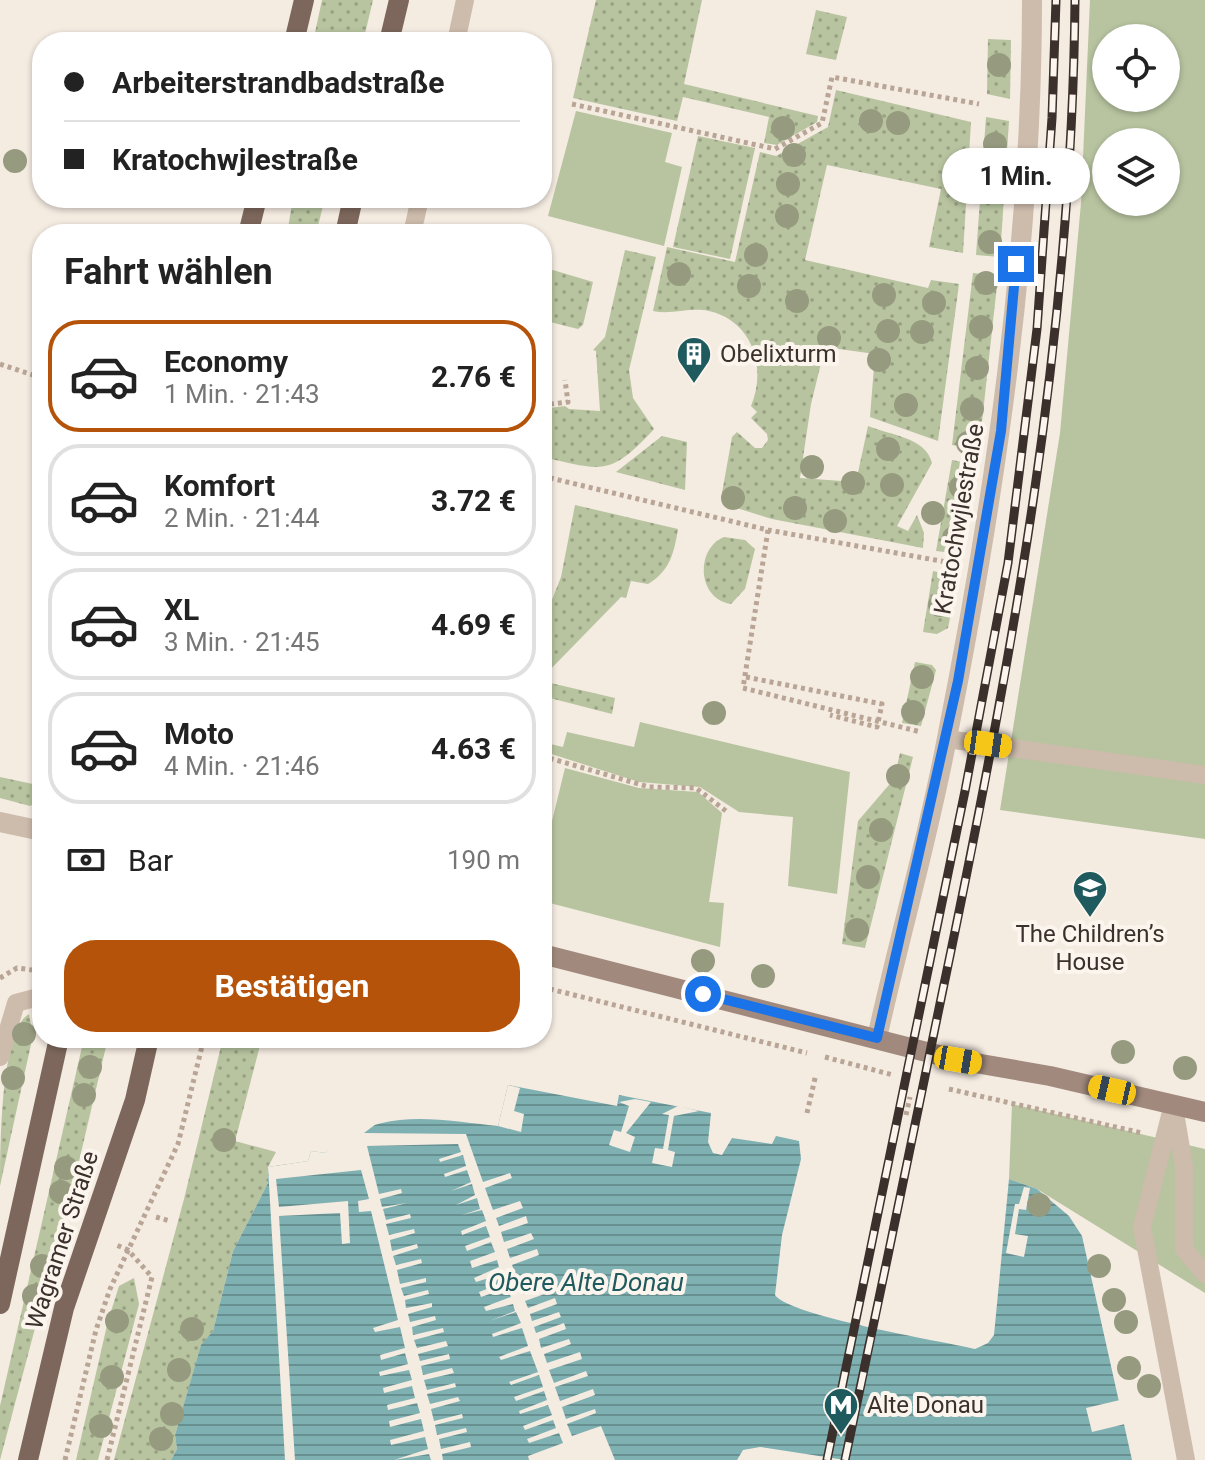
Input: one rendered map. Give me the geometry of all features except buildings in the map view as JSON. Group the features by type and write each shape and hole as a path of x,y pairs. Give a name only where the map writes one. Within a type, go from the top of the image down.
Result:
{"main road":[{"path":"296,32 304,0"},
{"path":"391,32 399,0"},
{"path":"552,957 958,1060 1050,1076 1205,1112"},
{"name":"Wagramer Straße","path":"0,1304 57,1048"},
{"name":"Wagramer Straße","path":"28,1460 64,1308 87,1232 135,1100 147,1048"}],"street":[{"name":"Kratochwjlestraße","path":"877,1038 947,739 1001,431 1031,78 1032,0"},
{"path":"0,822 32,829"}],"lane":[{"path":"458,32 465,0"},
{"path":"947,739 1205,775"},
{"path":"0,1057 16,1003 32,999"},
{"path":"1173,1104 1142,1227 1186,1460"},
{"path":"1173,1104 1184,1166 1184,1249 1205,1274"}],"path":[{"path":"572,104 775,149 822,123 832,77 979,104"},
{"path":"0,364 32,375"},
{"path":"552,404 568,402 565,380"},
{"path":"552,478 768,530 910,558 978,566"},
{"path":"768,530 743,688 947,739"},
{"path":"745,677 882,704 877,727 830,715"},
{"path":"552,759 649,787 696,788 726,811"},
{"path":"0,978 17,968 32,970"},
{"path":"552,989 899,1076"},
{"path":"65,1460 96,1330 128,1250 178,1144 202,1048"},
{"path":"807,1113 816,1074"},
{"path":"939,1086 1163,1137"},
{"path":"906,1115 910,1097"},
{"path":"1044,1122 1046,1109"},
{"path":"156,1217 170,1221"},
{"path":"87,1232 128,1250 152,1277 107,1460"}],"green space":[{"path":"322,0 373,0 365,32 315,32"},
{"path":"596,0 702,0 684,84 818,116 817,122 777,145 764,143 769,117 683,97 677,121 573,98"},
{"path":"1090,0 1205,0 1205,839 1000,810 1060,433 1081,203"},
{"path":"816,10 847,17 836,60 806,54"},
{"path":"988,39 1011,40 1010,99 987,94"},
{"path":"836,90 971,122 963,253 929,247 941,189 827,165 805,260 928,288 931,280 959,284 938,441 870,417 875,354 825,347 811,404 800,478 856,482 868,426 915,442 928,454 932,463 897,526 908,531 917,515 924,533 923,548 772,519 727,505 722,493 732,437 737,432 755,448 762,448 768,440 767,434 751,418 757,412 751,406 757,377 752,348 746,335 724,316 702,310 653,311 667,247 735,262 760,152 776,156 828,127"},
{"path":"576,111 672,133 665,162 682,167 664,246 548,216"},
{"path":"986,117 1009,121 1000,257 976,255"},
{"path":"698,136 755,148 730,259 673,247"},
{"path":"291,208 322,208 318,224 289,224"},
{"path":"625,250 656,257 629,370 633,398 654,429 615,463 592,467 552,459 552,408 565,406 569,409 600,411 596,351 593,350 605,337"},
{"path":"552,270 593,282 583,325 578,329 552,322"},
{"path":"973,273 998,276 979,449 952,445"},
{"path":"662,436 687,442 685,490 616,472"},
{"path":"952,460 977,465 963,554 936,551"},
{"path":"575,505 678,529 673,554 661,573 648,584 631,581 626,598 621,597 552,668 552,600 561,577"},
{"path":"724,537 745,540 755,549 745,589 731,604 711,593 704,573 708,552"},
{"path":"933,571 958,577 948,628 937,634 923,632"},
{"path":"915,662 932,665 936,670 921,726 902,723"},
{"path":"552,683 615,698 612,714 552,699"},
{"path":"640,722 850,772 837,894 788,886 793,817 739,812 700,787 639,782 552,754 552,744 563,747 567,732 634,747"},
{"path":"900,753 913,757 865,948 842,944 858,821 894,779"},
{"path":"565,768 639,788 698,792 722,813 709,902 724,903 720,947 552,904 552,821"},
{"path":"0,777 32,784 30,806 0,798"},
{"path":"29,1014 32,1040 0,1186 7,1066 19,1025"},
{"path":"82,1048 106,1048 76,1174 0,1460 0,1406"},
{"path":"221,1048 259,1048 235,1141 276,1152 268,1167 268,1183 233,1251 213,1331 201,1346 175,1435 177,1449 171,1460 114,1460 184,1199"},
{"path":"1012,1104 1205,1149 1205,1293 1037,1189 1009,1179"},
{"path":"134,1278 139,1304 98,1460 76,1460 119,1286"}],"water":[{"name":"Obere Alte Donau","path":"508,1085 617,1106 619,1095 711,1113 708,1142 713,1153 722,1155 732,1138 772,1144 776,1136 799,1141 801,1159 782,1235 775,1295 786,1303 835,1319 975,1349 988,1343 994,1335 1009,1179 1037,1189 1069,1216 1082,1236 1132,1460 845,1460 760,1447 743,1450 737,1460 171,1460 177,1449 175,1435 201,1345 213,1331 233,1251 268,1183 268,1167 308,1161 311,1151 326,1153 363,1129 381,1123 419,1119 498,1126"}],"pier":[{"path":"508,1085 520,1088 514,1111 524,1114 521,1132 498,1126"},
{"path":"635,1099 651,1102 626,1133 635,1137 630,1152 609,1145 614,1130 621,1132 629,1106 619,1102"},
{"path":"678,1106 699,1111 674,1116 668,1150 675,1152 672,1167 652,1163 655,1148 663,1149 669,1115 662,1114"},
{"path":"376,1124 364,1133 466,1134 483,1182 510,1173 512,1178 485,1188 493,1210 520,1201 523,1208 496,1218 499,1226 526,1216 528,1223 501,1232 504,1242 531,1233 534,1239 507,1249 510,1258 537,1249 539,1255 512,1265 519,1284 546,1275 547,1279 521,1288 523,1295 551,1286 553,1291 525,1301 528,1308 555,1298 557,1304 530,1314 532,1321 559,1312 561,1317 534,1327 536,1333 564,1323 566,1329 539,1339 541,1348 569,1339 571,1344 544,1354 547,1363 580,1352 582,1359 549,1370 554,1383 586,1371 588,1376 555,1387 560,1401 593,1389 595,1395 562,1407 566,1419 595,1409 596,1413 567,1424 572,1436 601,1426 615,1460 529,1460 528,1456 563,1443 559,1433 529,1443 527,1439 556,1428 553,1420 525,1430 523,1426 552,1415 548,1405 520,1414 519,1411 547,1400 544,1391 516,1401 514,1397 543,1387 539,1375 511,1385 509,1382 538,1372 530,1351 501,1360 499,1357 528,1346 522,1328 493,1337 492,1334 521,1323 516,1312 489,1321 515,1311 513,1304 486,1311 484,1307 511,1297 507,1288 481,1297 479,1292 505,1282 502,1274 476,1282 474,1278 499,1267 497,1260 472,1268 470,1261 495,1252 491,1242 467,1251 465,1246 490,1237 486,1226 462,1235 461,1231 486,1221 482,1210 462,1215 480,1209 477,1198 456,1205 475,1195 472,1184 451,1191 471,1182 467,1170 445,1177 444,1174 466,1166 463,1155 440,1162 439,1159 461,1152 458,1144 367,1146 379,1194 401,1189 402,1193 380,1199 382,1207 407,1203 383,1209 386,1220 410,1214 411,1218 386,1224 389,1235 414,1229 415,1233 390,1240 392,1251 417,1244 418,1248 393,1256 396,1265 421,1259 422,1263 397,1270 400,1284 426,1278 426,1282 401,1288 404,1296 428,1290 429,1294 405,1300 406,1308 432,1303 432,1307 408,1314 410,1322 435,1316 436,1320 412,1327 413,1335 443,1328 444,1332 414,1340 417,1348 446,1341 448,1346 418,1354 420,1361 449,1354 450,1359 421,1366 423,1375 452,1368 454,1373 424,1380 427,1390 455,1383 456,1387 427,1394 430,1404 458,1397 460,1401 431,1409 434,1421 462,1414 463,1418 435,1425 437,1435 466,1428 467,1432 439,1439 441,1449 470,1442 471,1447 442,1454 443,1460 431,1460 429,1454 394,1460 428,1449 425,1437 391,1445 390,1440 424,1431 421,1419 390,1427 389,1421 420,1413 417,1403 388,1410 387,1405 415,1398 412,1386 384,1393 383,1388 412,1380 409,1370 380,1376 379,1372 408,1364 405,1353 381,1360 380,1355 405,1348 400,1327 375,1332 373,1328 398,1320 371,1211 359,1212 358,1201 369,1199 361,1170 276,1179 279,1207 348,1201 350,1243 342,1244 340,1213 279,1216 295,1460 285,1460 268,1167 308,1161 311,1151 326,1153 330,1146 360,1128"},
{"path":"1024,1187 1030,1188 1026,1210 1019,1209 1015,1234 1028,1236 1024,1257 1006,1253 1015,1204 1019,1204"},
{"path":"1120,1400 1125,1424 1092,1432 1086,1408"}],"railway":[{"path":"827,1460 965,791 1008,563 1037,329 1052,118 1056,0"},
{"path":"845,1460 967,871 1014,624 1050,376 1063,251 1075,0"}],"place":[{"name":"Obelixturm","path":"694,385"},
{"name":"The Children’s House","path":"1090,919"},
{"name":"Alte Donau","path":"841,1436"}],"route":[{"path":"703,994 877,1038 958,681 1001,431 1016,264"}]}
